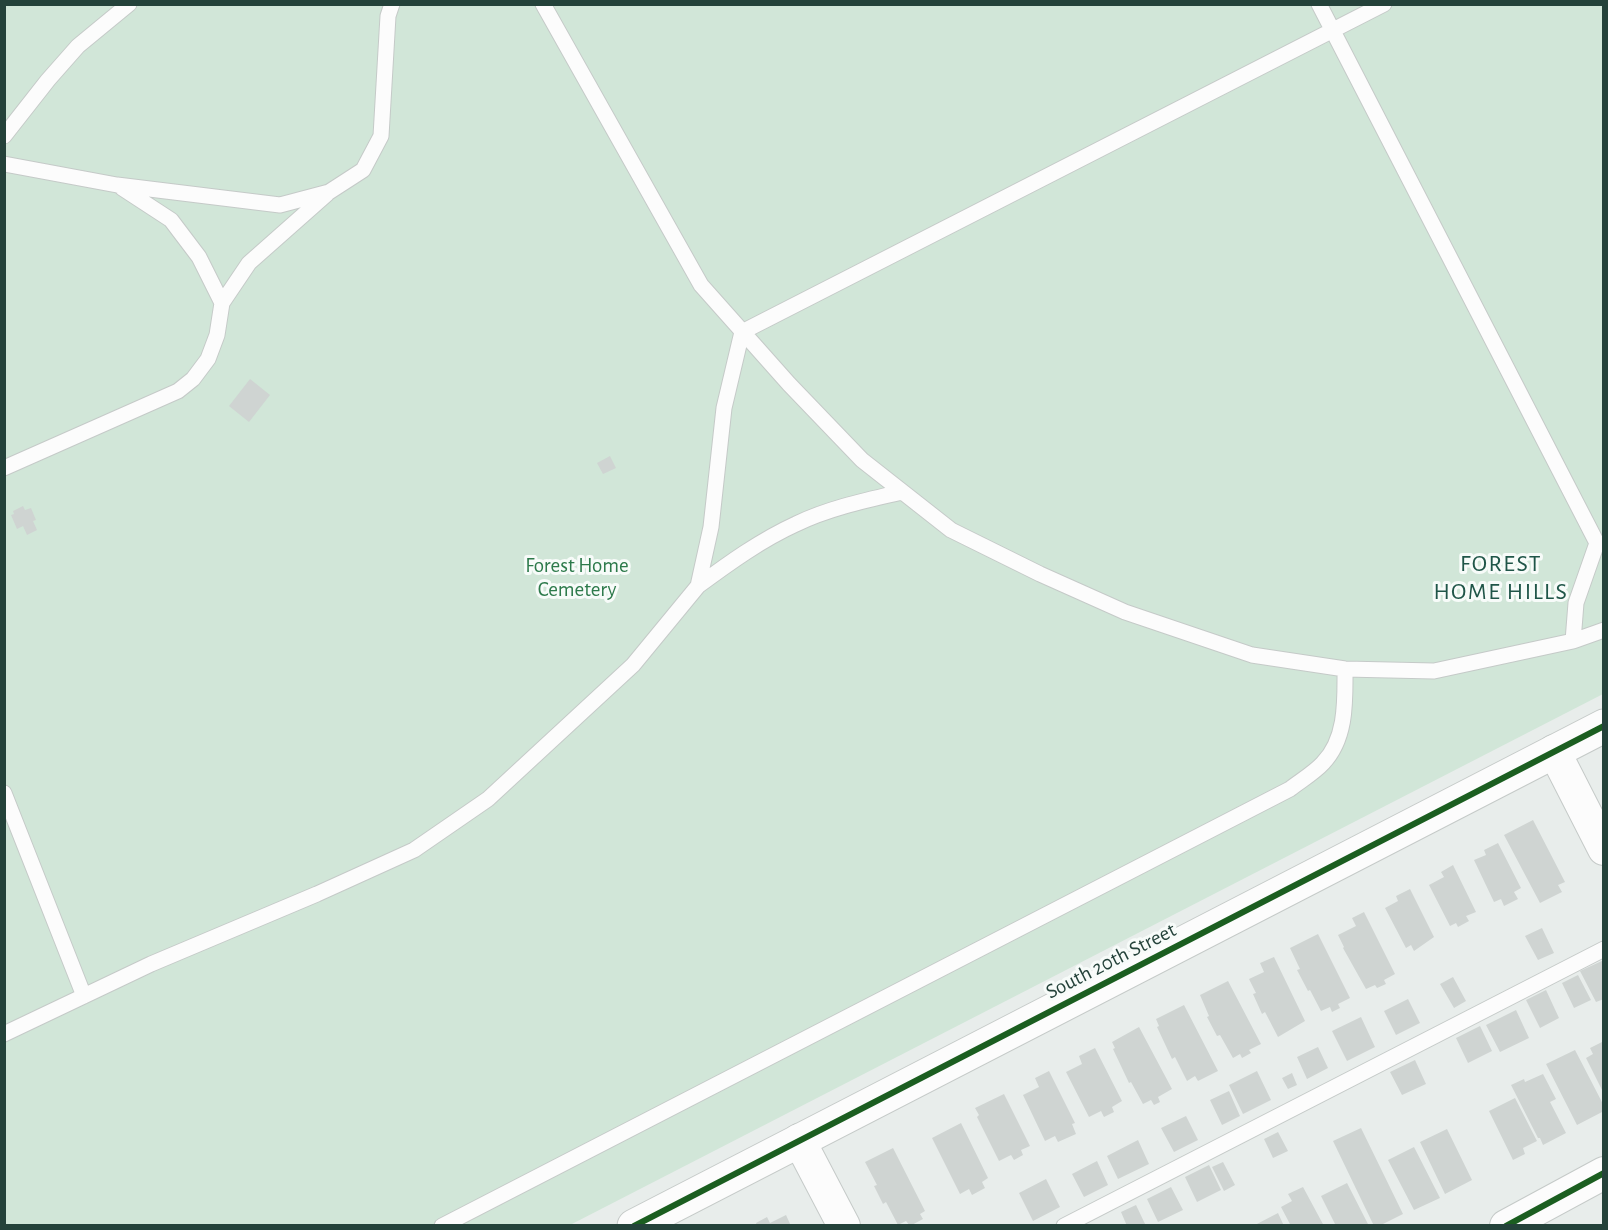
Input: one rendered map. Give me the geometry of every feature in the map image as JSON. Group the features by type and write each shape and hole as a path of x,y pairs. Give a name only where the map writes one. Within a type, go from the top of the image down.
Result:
{"street":[{"name":"South 20th Street","path":"634,1226 1604,726"},
{"path":"1554,751 1604,849"},
{"path":"799,1140 844,1226"},
{"path":"1506,1226 1604,1173"}],"lane":[{"path":"4,136 78,46 129,4"},
{"path":"4,468 178,392 193,379 208,359 217,335 222,303 249,263 329,192 363,171 381,136 388,16 392,4"},
{"path":"543,4 701,285 862,460 951,530 1040,574 1125,612 1252,655 1345,669 1434,670 1573,641 1604,630"},
{"path":"1319,4 1600,545 1576,603 1573,641"},
{"path":"698,586 711,527 724,408 742,332 1384,4"},
{"path":"4,164 117,185 280,205 329,192"},
{"path":"117,185 171,220 199,257 222,303"},
{"path":"4,1034 152,964 414,850 488,799 633,665 698,586 735,559 798,523 862,501 902,492"},
{"path":"442,1226 1290,789 1324,763 1337,740 1344,715 1345,669"},
{"path":"4,793 84,996"},
{"path":"1064,1226 1604,949"}],"green space":[{"name":"Forest Home Cemetery","path":"5,5 1603,5 1603,694 570,1225 5,1226"}],"building":[{"path":"250,379 270,395 249,422 229,406"},
{"path":"610,456 616,468 603,474 597,463"},
{"path":"23,506 25,510 31,508 36,520 33,521 37,530 27,535 23,526 17,529 11,515 14,514 13,511"},
{"path":"1533,820 1565,882 1558,885 1562,892 1540,903 1504,835"},
{"path":"1498,843 1521,888 1514,892 1518,899 1504,906 1501,899 1494,902 1474,860 1486,855 1484,850"},
{"path":"1453,865 1476,912 1466,916 1469,921 1458,927 1456,923 1450,926 1429,885 1444,877 1441,872"},
{"path":"1410,889 1434,937 1414,951 1411,945 1406,948 1385,908 1398,901 1396,896"},
{"path":"1364,912 1395,974 1384,980 1386,984 1377,988 1375,985 1366,989 1338,935 1356,926 1352,918"},
{"path":"1542,928 1554,953 1538,960 1525,936"},
{"path":"1318,934 1350,998 1338,1004 1340,1008 1332,1012 1330,1007 1321,1011 1297,970 1300,969 1290,948"},
{"path":"1274,957 1305,1021 1278,1037 1265,1012 1262,1014 1249,979 1264,972 1260,963"},
{"path":"1604,960 1604,999 1596,1002 1580,971"},
{"path":"1578,975 1591,1000 1574,1008 1562,983"},
{"path":"1453,977 1466,1001 1454,1008 1440,984"},
{"path":"1228,981 1261,1044 1249,1050 1251,1053 1242,1058 1240,1054 1233,1058 1220,1035 1217,1036 1207,1017 1209,1016 1200,995"},
{"path":"1546,990 1559,1018 1540,1028 1526,1000"},
{"path":"1408,999 1420,1023 1396,1035 1384,1011"},
{"path":"1184,1005 1218,1071 1198,1081 1195,1076 1187,1081 1175,1057 1172,1059 1157,1027 1159,1026 1156,1019"},
{"path":"1516,1010 1529,1038 1500,1052 1486,1025"},
{"path":"1361,1017 1375,1047 1347,1061 1332,1031"},
{"path":"1480,1026 1492,1051 1468,1063 1456,1038"},
{"path":"1139,1027 1172,1089 1158,1097 1160,1102 1154,1105 1151,1100 1143,1104 1131,1082 1129,1083 1113,1049 1115,1048 1112,1042"},
{"path":"1604,1041 1604,1094 1586,1058 1593,1054 1590,1048"},
{"path":"1318,1047 1328,1068 1307,1079 1297,1057"},
{"path":"1095,1048 1122,1101 1112,1107 1114,1112 1104,1117 1101,1111 1089,1117 1066,1072 1082,1064 1079,1056"},
{"path":"1575,1050 1604,1106 1604,1111 1577,1125 1546,1064"},
{"path":"1415,1060 1426,1084 1402,1095 1390,1072"},
{"path":"1049,1071 1075,1123 1072,1124 1076,1134 1058,1142 1055,1136 1045,1141 1023,1095 1039,1087 1035,1078"},
{"path":"1257,1071 1271,1100 1243,1114 1229,1085"},
{"path":"1292,1073 1297,1085 1288,1089 1282,1078"},
{"path":"1543,1074 1556,1099 1550,1102 1566,1133 1543,1145 1511,1085"},
{"path":"1229,1091 1240,1116 1222,1125 1210,1100"},
{"path":"1004,1094 1030,1146 1021,1150 1023,1155 1014,1160 1011,1155 999,1161 977,1117 979,1115 975,1108"},
{"path":"1515,1098 1537,1141 1523,1148 1525,1154 1513,1160 1489,1111"},
{"path":"1186,1116 1198,1140 1174,1152 1161,1128"},
{"path":"961,1123 988,1178 982,1182 985,1188 972,1195 969,1189 960,1194 932,1138"},
{"path":"1361,1128 1403,1214 1379,1226 1374,1226 1333,1141"},
{"path":"1447,1129 1472,1180 1445,1194 1420,1142"},
{"path":"1278,1132 1288,1151 1273,1158 1264,1139"},
{"path":"1138,1140 1149,1164 1118,1179 1107,1156"},
{"path":"1414,1147 1440,1198 1414,1210 1388,1160"},
{"path":"893,1148 925,1211 920,1214 923,1219 910,1226 906,1221 898,1225 886,1202 883,1204 874,1186 877,1185 865,1162"},
{"path":"1097,1161 1108,1185 1084,1197 1072,1174"},
{"path":"1223,1162 1235,1185 1224,1191 1212,1167"},
{"path":"1209,1165 1221,1190 1197,1202 1185,1177"},
{"path":"1046,1179 1060,1207 1033,1221 1019,1193"},
{"path":"1347,1183 1369,1226 1336,1226 1321,1196"},
{"path":"1171,1187 1183,1210 1158,1222 1147,1199"},
{"path":"1303,1187 1324,1226 1291,1226 1281,1207 1292,1201 1288,1194"},
{"path":"1136,1205 1146,1226 1127,1226 1121,1212"},
{"path":"1278,1213 1284,1226 1253,1226"},
{"path":"786,1215 791,1226 757,1226 756,1223 767,1217 770,1223"}],"cycle path":[{"path":"634,1226 1604,726"},
{"path":"1506,1226 1604,1173"}],"district":[{"name":"FOREST HOME HILLS","path":"1501,578"}]}
